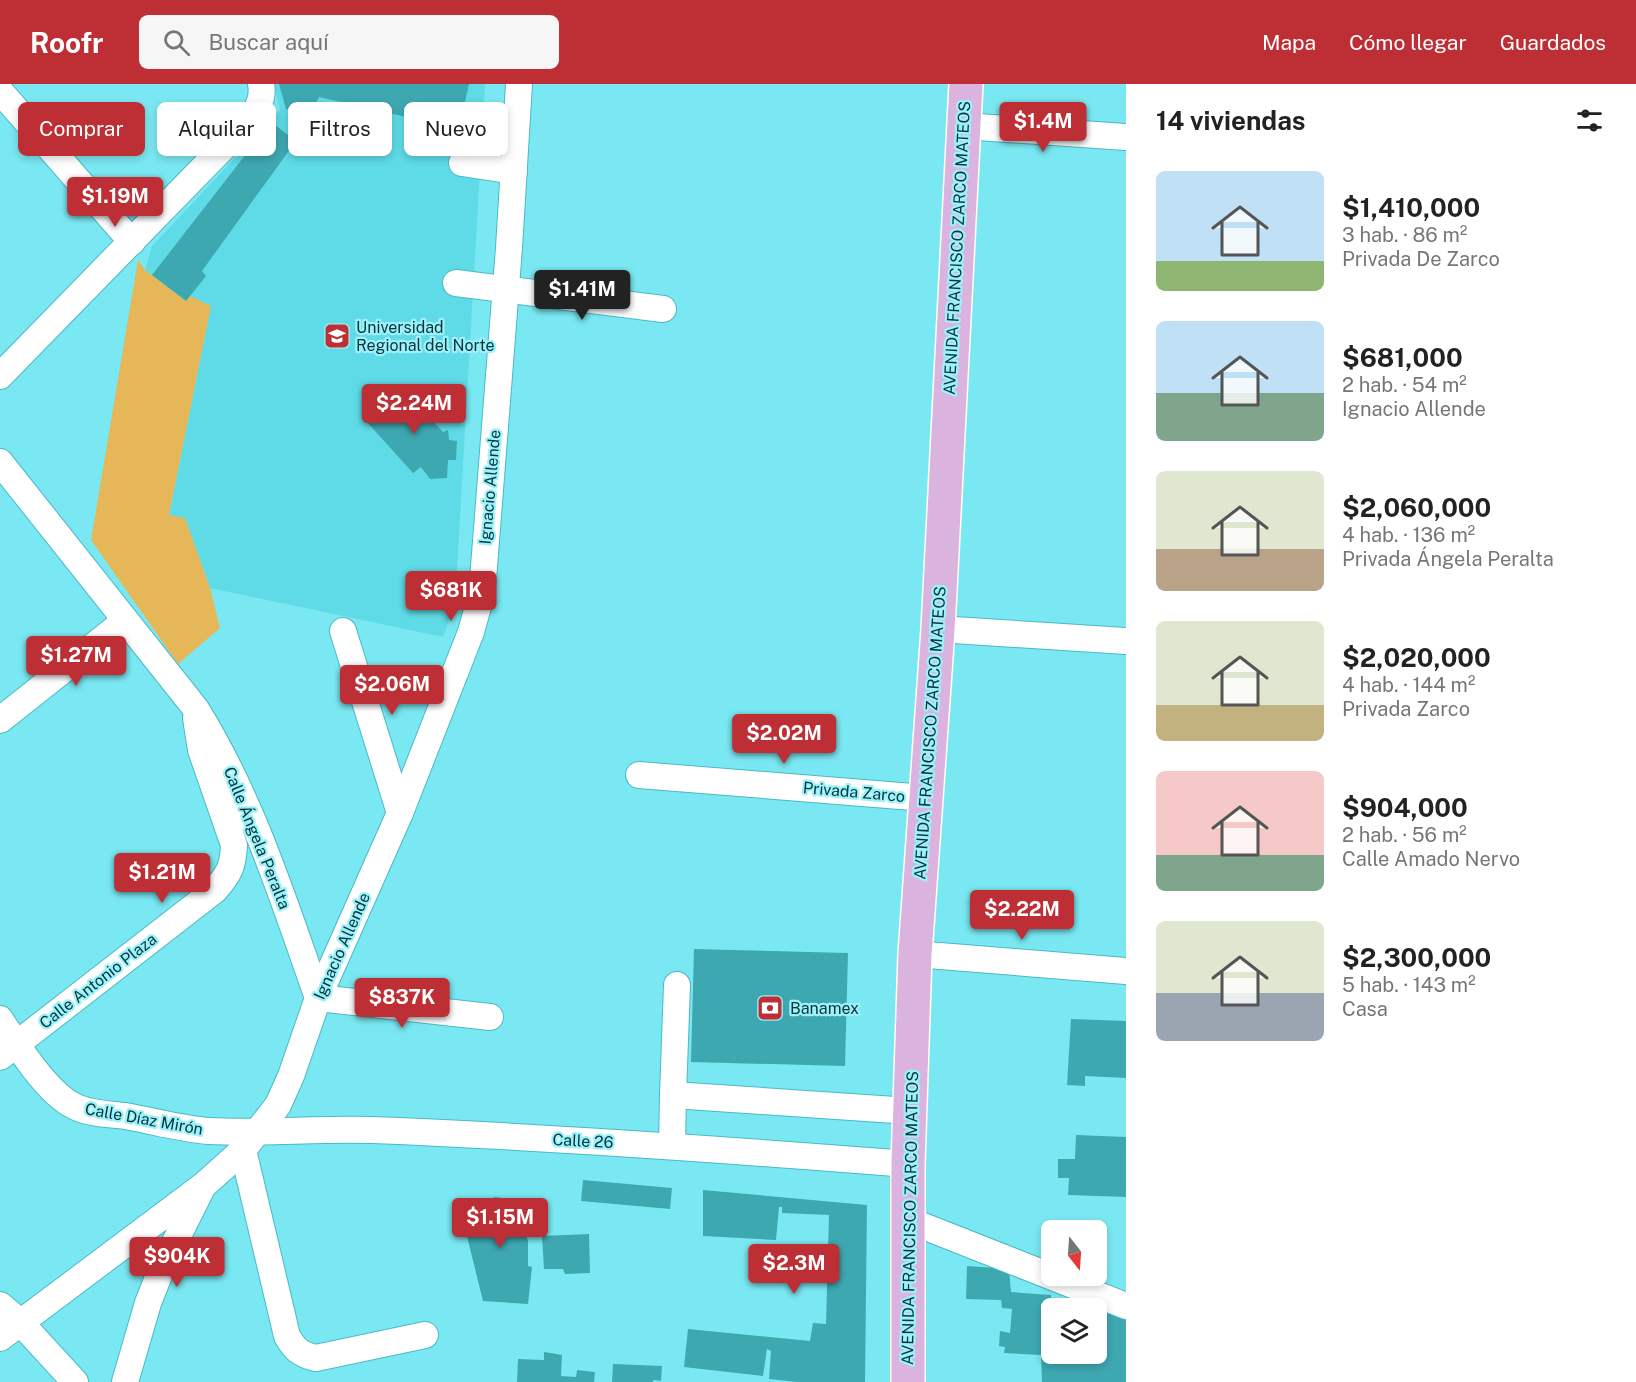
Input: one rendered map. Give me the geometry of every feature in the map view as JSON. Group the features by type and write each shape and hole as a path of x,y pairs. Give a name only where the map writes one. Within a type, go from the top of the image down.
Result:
{"main road":[{"name":"AVENIDA FRANCISCO ZARCO MATEOS","path":"908,1382 908,1164 915,954 938,629 966,84"}],"street":[{"path":"0,376 248,122 260,103 261,84"},
{"name":"Ignacio Allende","path":"0,1338 204,1185 251,1141 278,1105 318,998 400,813 471,633 482,592 506,289 519,84"},
{"path":"0,91 132,242"},
{"path":"963,126 1126,137"},
{"path":"462,164 514,171"},
{"path":"456,283 663,309"},
{"name":"Calle Ángela Peralta","path":"0,462 196,709 216,741 264,846 318,998"},
{"path":"0,720 125,621"},
{"path":"938,629 1126,641"},
{"path":"343,631 400,813"},
{"name":"Calle Antonio Plaza","path":"8,1051 215,890 228,875 233,861 234,845 201,750 196,709"},
{"name":"Privada Zarco","path":"639,775 925,798"},
{"path":"915,954 1126,971"},
{"path":"672,1146 677,985"},
{"path":"318,998 490,1017"},
{"name":"Calle Díaz Mirón","path":"0,1019 8,1051 44,1080 59,1096 74,1106 251,1141"},
{"path":"673,1095 910,1111"},
{"name":"Calle 26","path":"251,1141 370,1130 672,1146 908,1164"},
{"path":"251,1141 287,1336 293,1346 306,1356 316,1358 425,1335"},
{"path":"125,1382 148,1303 161,1270 204,1185"},
{"path":"908,1220 1126,1306"},
{"path":"0,1305 20,1322 75,1382"}],"shaded area":[{"name":"Universidad Regional del Norte","path":"274,84 485,84 484,102 404,102 404,156 481,156 455,604 443,637 210,588 185,518 169,516 211,306 186,301 145,270 152,246 237,156 276,156 276,114 280,110"},
{"path":"138,260 145,270 186,301 190,296 211,306 169,515 185,518 210,588 220,628 178,664 91,540"}],"building":[{"path":"279,84 469,84 465,102 404,102 404,116 392,114 392,102 341,102 319,97 317,102 288,102 288,110"},
{"path":"276,126 288,135 288,152 202,271 206,276 186,301 152,275 245,156 276,156"},
{"path":"408,386 422,401 418,405 443,432 448,430 449,440 457,441 456,460 448,460 447,478 430,479 421,467 413,473 366,421"},
{"name":"Banamex","path":"694,949 848,953 845,1066 691,1062"},
{"path":"1071,1019 1126,1021 1126,1078 1085,1076 1085,1086 1067,1085"},
{"path":"1076,1135 1126,1137 1126,1197 1068,1195 1069,1178 1058,1178 1058,1159 1075,1159"},
{"path":"583,1180 672,1188 670,1209 581,1201"},
{"path":"703,1190 867,1205 865,1382 797,1382 769,1379 771,1351 767,1349 763,1376 684,1367 688,1329 810,1341 813,1323 826,1324 829,1215 782,1213 782,1207 779,1207 776,1240 703,1236"},
{"path":"494,1197 527,1201 530,1225 525,1230 528,1241 528,1266 532,1267 528,1304 483,1301 459,1204 494,1206"},
{"path":"589,1234 590,1273 565,1274 563,1269 544,1269 542,1236"},
{"path":"967,1266 1009,1269 1011,1292 1051,1295 1051,1298 1041,1298 1041,1355 1004,1353 1005,1347 999,1346 1000,1331 1010,1333 1012,1309 1002,1308 1001,1300 966,1299"},
{"path":"1107,1307 1126,1314 1126,1382 1042,1382 1041,1364 1107,1364"},
{"path":"544,1352 562,1355 561,1376 576,1377 577,1370 595,1372 594,1382 517,1382 518,1359 544,1360"},
{"path":"613,1364 662,1366 661,1381 612,1382"}],"place":[{"name":"Universidad Regional del Norte","path":"337,336"},
{"name":"Banamex","path":"770,1008"}]}
